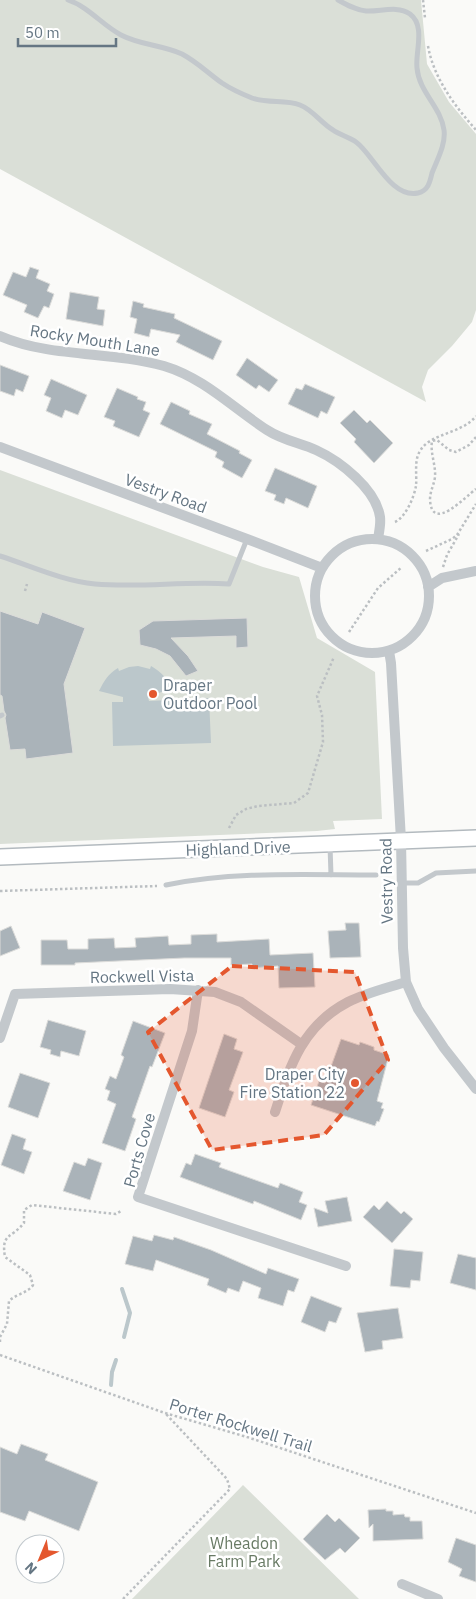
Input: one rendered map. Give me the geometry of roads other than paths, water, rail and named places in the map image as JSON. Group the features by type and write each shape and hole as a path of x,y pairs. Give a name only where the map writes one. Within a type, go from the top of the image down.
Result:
{"main road":[{"name":"Highland Drive","path":"0,857 476,838"}],"street":[{"name":"Rocky Mouth Lane","path":"0,336 28,345 149,362 185,374 203,384 269,432 329,456 352,473 370,494 379,512 381,519 378,539"},
{"name":"Vestry Road","path":"0,447 322,568"},
{"path":"378,539 396,544 411,554 422,569 428,587 429,603 425,619 416,633 404,644 389,651 370,654 351,650 334,640 322,625 315,606 315,587 322,568 332,555 345,545 361,540 378,539"},
{"path":"428,587 442,578 476,571"},
{"name":"Vestry Road","path":"389,651 401,840 403,948 406,982 418,1009 444,1048 476,1089"},
{"path":"275,1112 286,1078 301,1044 322,1020 348,1002 406,982"},
{"name":"Rockwell Vista","path":"0,1038 15,994 170,989 215,992 241,1002 301,1044"},
{"name":"Ports Cove","path":"198,990 192,1031 138,1197 346,1266"},
{"path":"402,1584 438,1599"}],"lane":[{"path":"68,0 84,7 121,35 135,41 162,47 194,60 224,84 238,92 264,102 290,102 312,111 332,129 358,143 386,178 395,186 410,194 419,193 429,184 443,144 444,130 440,118 420,85 417,70 418,34 416,22 411,15 404,11 394,9 366,11 356,9 338,0"},
{"path":"0,556 93,584 229,584 247,539"},
{"path":"330,844 331,875"},
{"path":"402,883 418,883 436,873 476,871"},
{"path":"166,885 243,875 376,875"}],"waterway":[{"path":"122,1289 130,1313 124,1337"},
{"path":"111,1385 112,1372 116,1360"}],"place":[{"name":"Draper Outdoor Pool","path":"153,694"},
{"name":"Draper City Fire Station 22","path":"355,1083"}],"park label":[{"name":"Wheadon Farm Park","path":"244,1552"}]}
